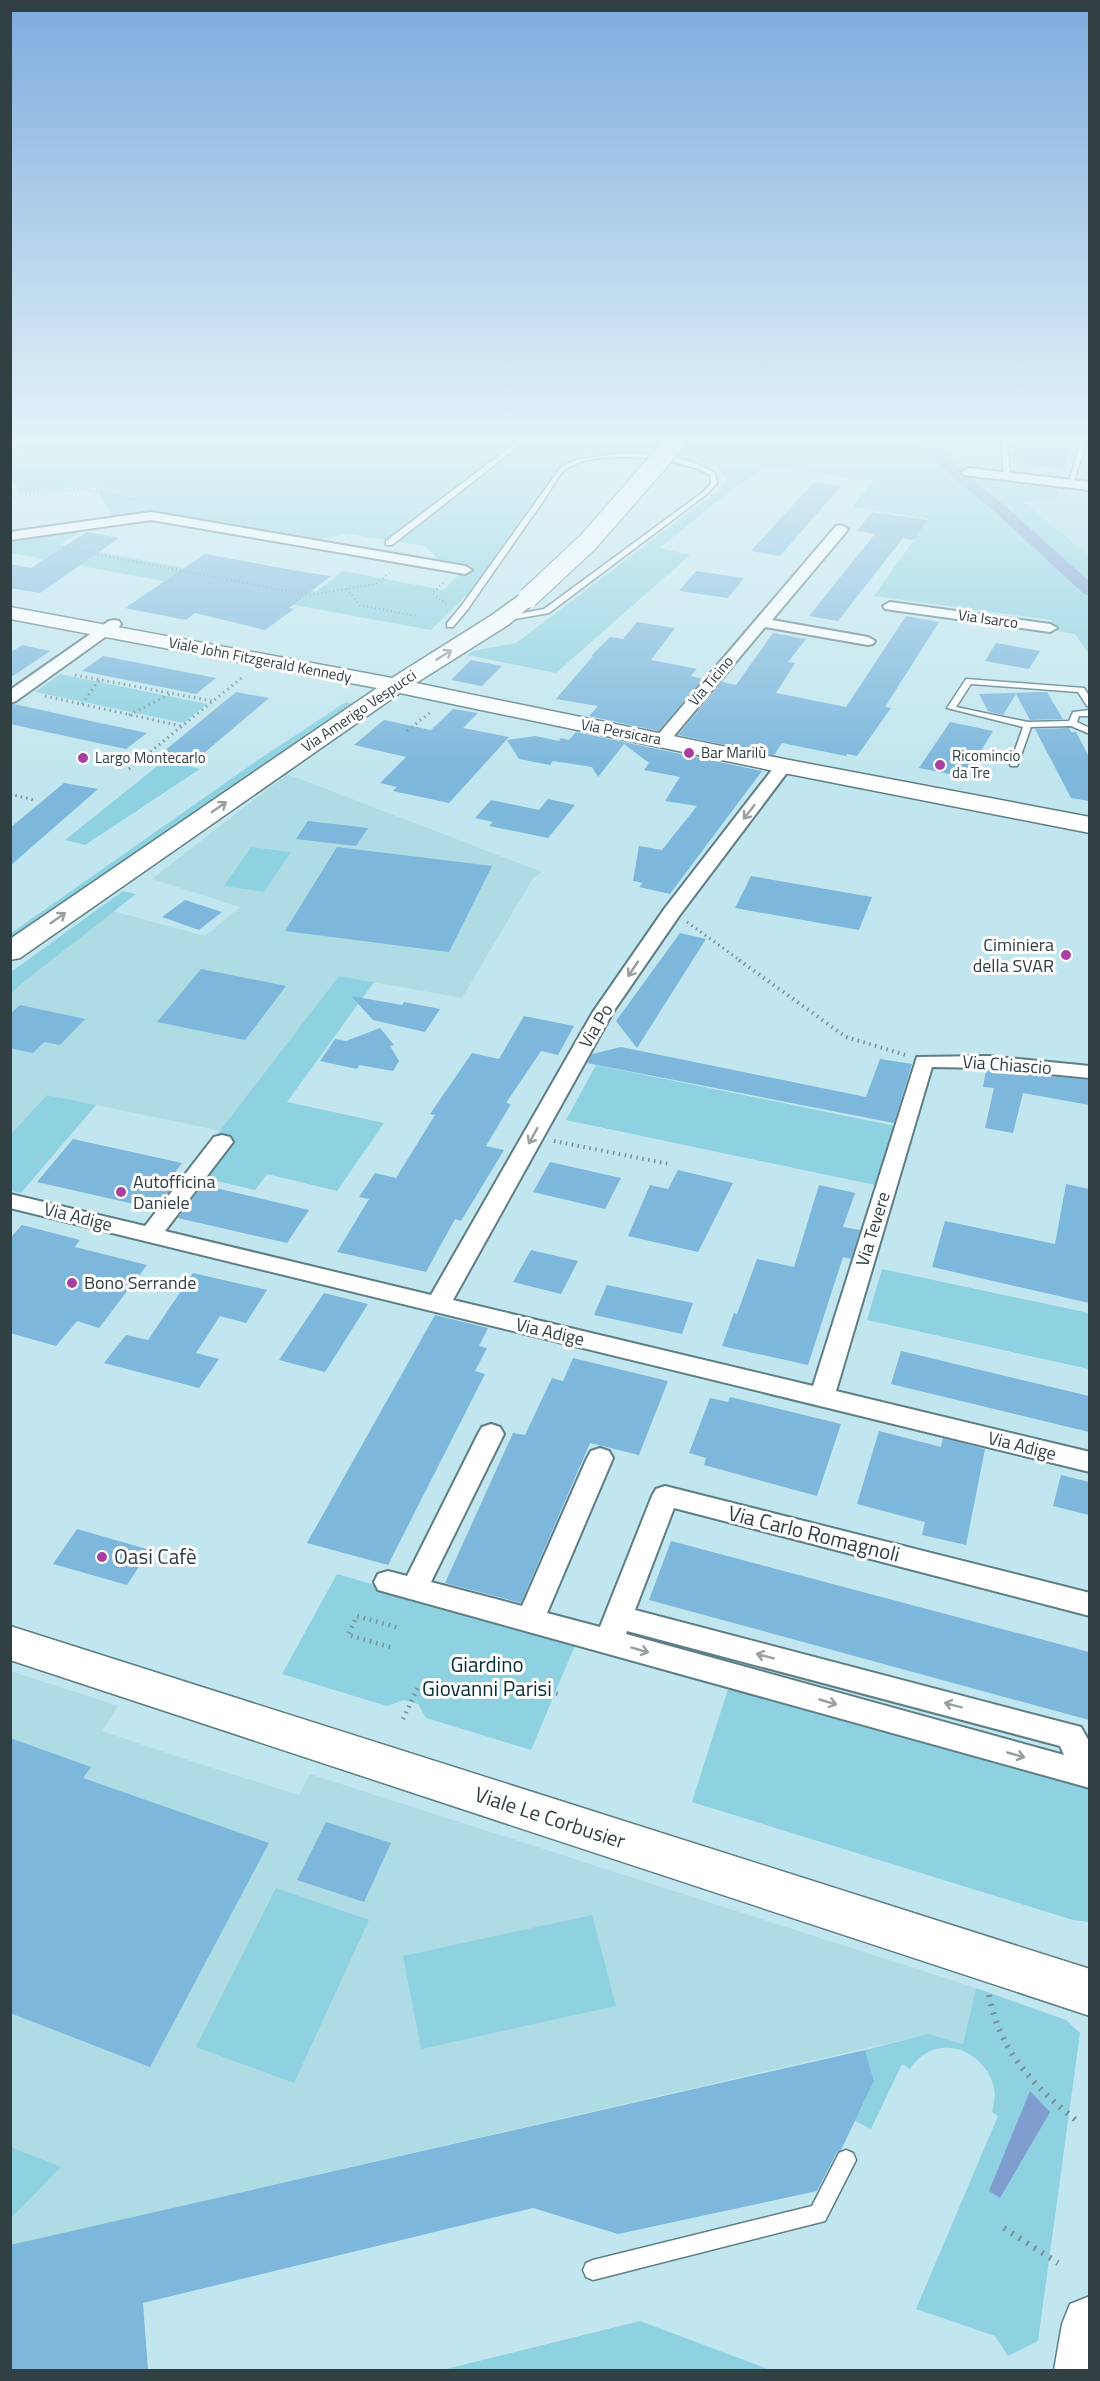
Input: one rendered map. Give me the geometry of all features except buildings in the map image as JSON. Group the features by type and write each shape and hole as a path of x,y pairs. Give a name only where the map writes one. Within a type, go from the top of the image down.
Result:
{"street":[{"path":"344,549 465,570"},
{"name":"Via Amerigo Vespucci","path":"10,952 394,674 500,620 552,578 582,549"},
{"name":"Via Ticino","path":"662,740 823,549"},
{"path":"442,630 496,596"},
{"name":"Viale John Fitzgerald Kennedy","path":"10,604 263,660 365,679"},
{"name":"Via Isarco","path":"890,606 1050,628"},
{"name":"Viale John Fitzgerald Kennedy","path":"10,613 109,627 330,666 365,679"},
{"path":"760,622 867,641"},
{"path":"15,694 109,627"},
{"name":"Via Persicara","path":"365,679 394,674 449,697 784,766 1089,825"},
{"name":"Via Amerigo Vespucci","path":"10,925 365,679"},
{"name":"Via Po","path":"437,1305 603,1012 672,912 784,766"},
{"name":"Via Chiascio","path":"924,1061 988,1062 1089,1072"},
{"name":"Via Tevere","path":"822,1397 924,1061"},
{"path":"150,1235 222,1142"},
{"name":"Via Adige","path":"10,1201 1089,1462"},
{"path":"491,1434 401,1585 530,1620 613,1629 1089,1775"},
{"path":"530,1620 600,1458"},
{"name":"Via Carlo Romagnoli","path":"613,1629 665,1496 1089,1605"},
{"name":"Viale Le Corbusier","path":"10,1643 1089,1993"},
{"path":"1082,2370 1089,2324"}],"lane":[{"path":"442,630 465,607 506,549"},
{"path":"500,620 546,611 629,549"},
{"path":"1089,704 1081,690 969,681 951,708 1028,725 1072,723 1089,732"},
{"path":"1072,723 1076,714 1089,713"},
{"path":"1014,764 1028,725"},
{"path":"593,2270 818,2214 846,2160"}],"path":[{"path":"67,549 310,595 376,584 390,573"},
{"path":"443,583 432,593 447,605 465,607"},
{"path":"347,589 360,605 417,616"},
{"path":"129,769 263,660"},
{"path":"50,670 213,701"},
{"path":"82,704 100,680"},
{"path":"129,715 171,693"},
{"path":"15,694 82,704 182,726"},
{"path":"407,731 449,697"},
{"path":"10,794 34,800"},
{"path":"672,912 846,1037 924,1061"},
{"path":"533,1137 669,1164"},
{"path":"390,1647 348,1635 357,1616 399,1628"},
{"path":"525,1684 558,1694"},
{"path":"403,1719 419,1685"},
{"path":"988,1988 993,2016 1015,2059 1046,2096 1077,2121"},
{"path":"1004,2228 1058,2263"}],"shaded area":[{"path":"1081,549 1089,549 1089,556"},
{"path":"287,774 542,872 533,878 462,998 339,976 222,1131 47,1095 11,1134 10,994 113,911 205,936 240,907 152,879"},
{"path":"11,1671 118,1706 102,1731 197,1763 299,1795 310,1774 976,1988 963,2044 928,2034 11,2245 10,2218 60,2167 11,2147"},
{"path":"1030,2091 1050,2112 1000,2198 989,2191"}],"green space":[{"path":"11,549 82,549 316,592 343,571 443,590 466,568 442,564 429,549 501,549 468,594 431,630 11,553"},
{"path":"640,549 665,549 690,555 556,673 467,655 473,651 516,643"},
{"path":"907,549 1081,549 1089,556 1089,654 1075,634 1055,631 1051,620 874,596"},
{"path":"60,674 207,704 184,723 35,692"},
{"path":"346,702 353,704 266,762 11,942 10,934 258,760"},
{"path":"165,760 200,769 85,845 65,840"},
{"path":"251,847 291,852 264,892 224,886"},
{"path":"123,891 136,894 11,994 11,972"},
{"path":"339,976 374,982 287,1102 384,1123 337,1191 267,1174 255,1190 187,1174"},
{"path":"596,1065 895,1126 875,1185 566,1120"},
{"path":"47,1095 96,1105 21,1193 11,1191 11,1134"},
{"path":"882,1269 1089,1313 1089,1369 867,1320"},
{"name":"Giardino Giovanni Parisi","path":"337,1574 576,1643 531,1750 426,1718 418,1704 404,1700 387,1706 282,1674"},
{"path":"728,1689 1089,1787 1089,1922 1073,1920 692,1802"},
{"path":"276,1888 369,1920 294,2083 196,2047"},
{"path":"592,1915 616,2006 421,2049 403,1956"},
{"path":"976,1988 1066,2020 1080,2033 1038,2341 1008,2356 995,2336 916,2309 998,2116 992,2112 994,2091 987,2071 968,2053 943,2048 931,2051 920,2058 910,2069 902,2064 871,2129 855,2121 874,2081 865,2050 928,2034 963,2044"},
{"path":"11,2147 61,2167 11,2218"},
{"path":"640,2321 771,2370 442,2370"}],"waterway":[{"path":"1044,549 1090,591"}],"place":[{"name":"Bar Marilù","path":"689,753"},
{"name":"Largo Montecarlo","path":"83,758"},
{"name":"Ricomincio da Tre","path":"940,765"},
{"name":"Ciminiera della SVAR","path":"1066,955"},
{"name":"Autofficina Daniele","path":"121,1192"},
{"name":"Bono Serrande","path":"72,1283"},
{"name":"Oasi Cafè","path":"102,1557"}]}
